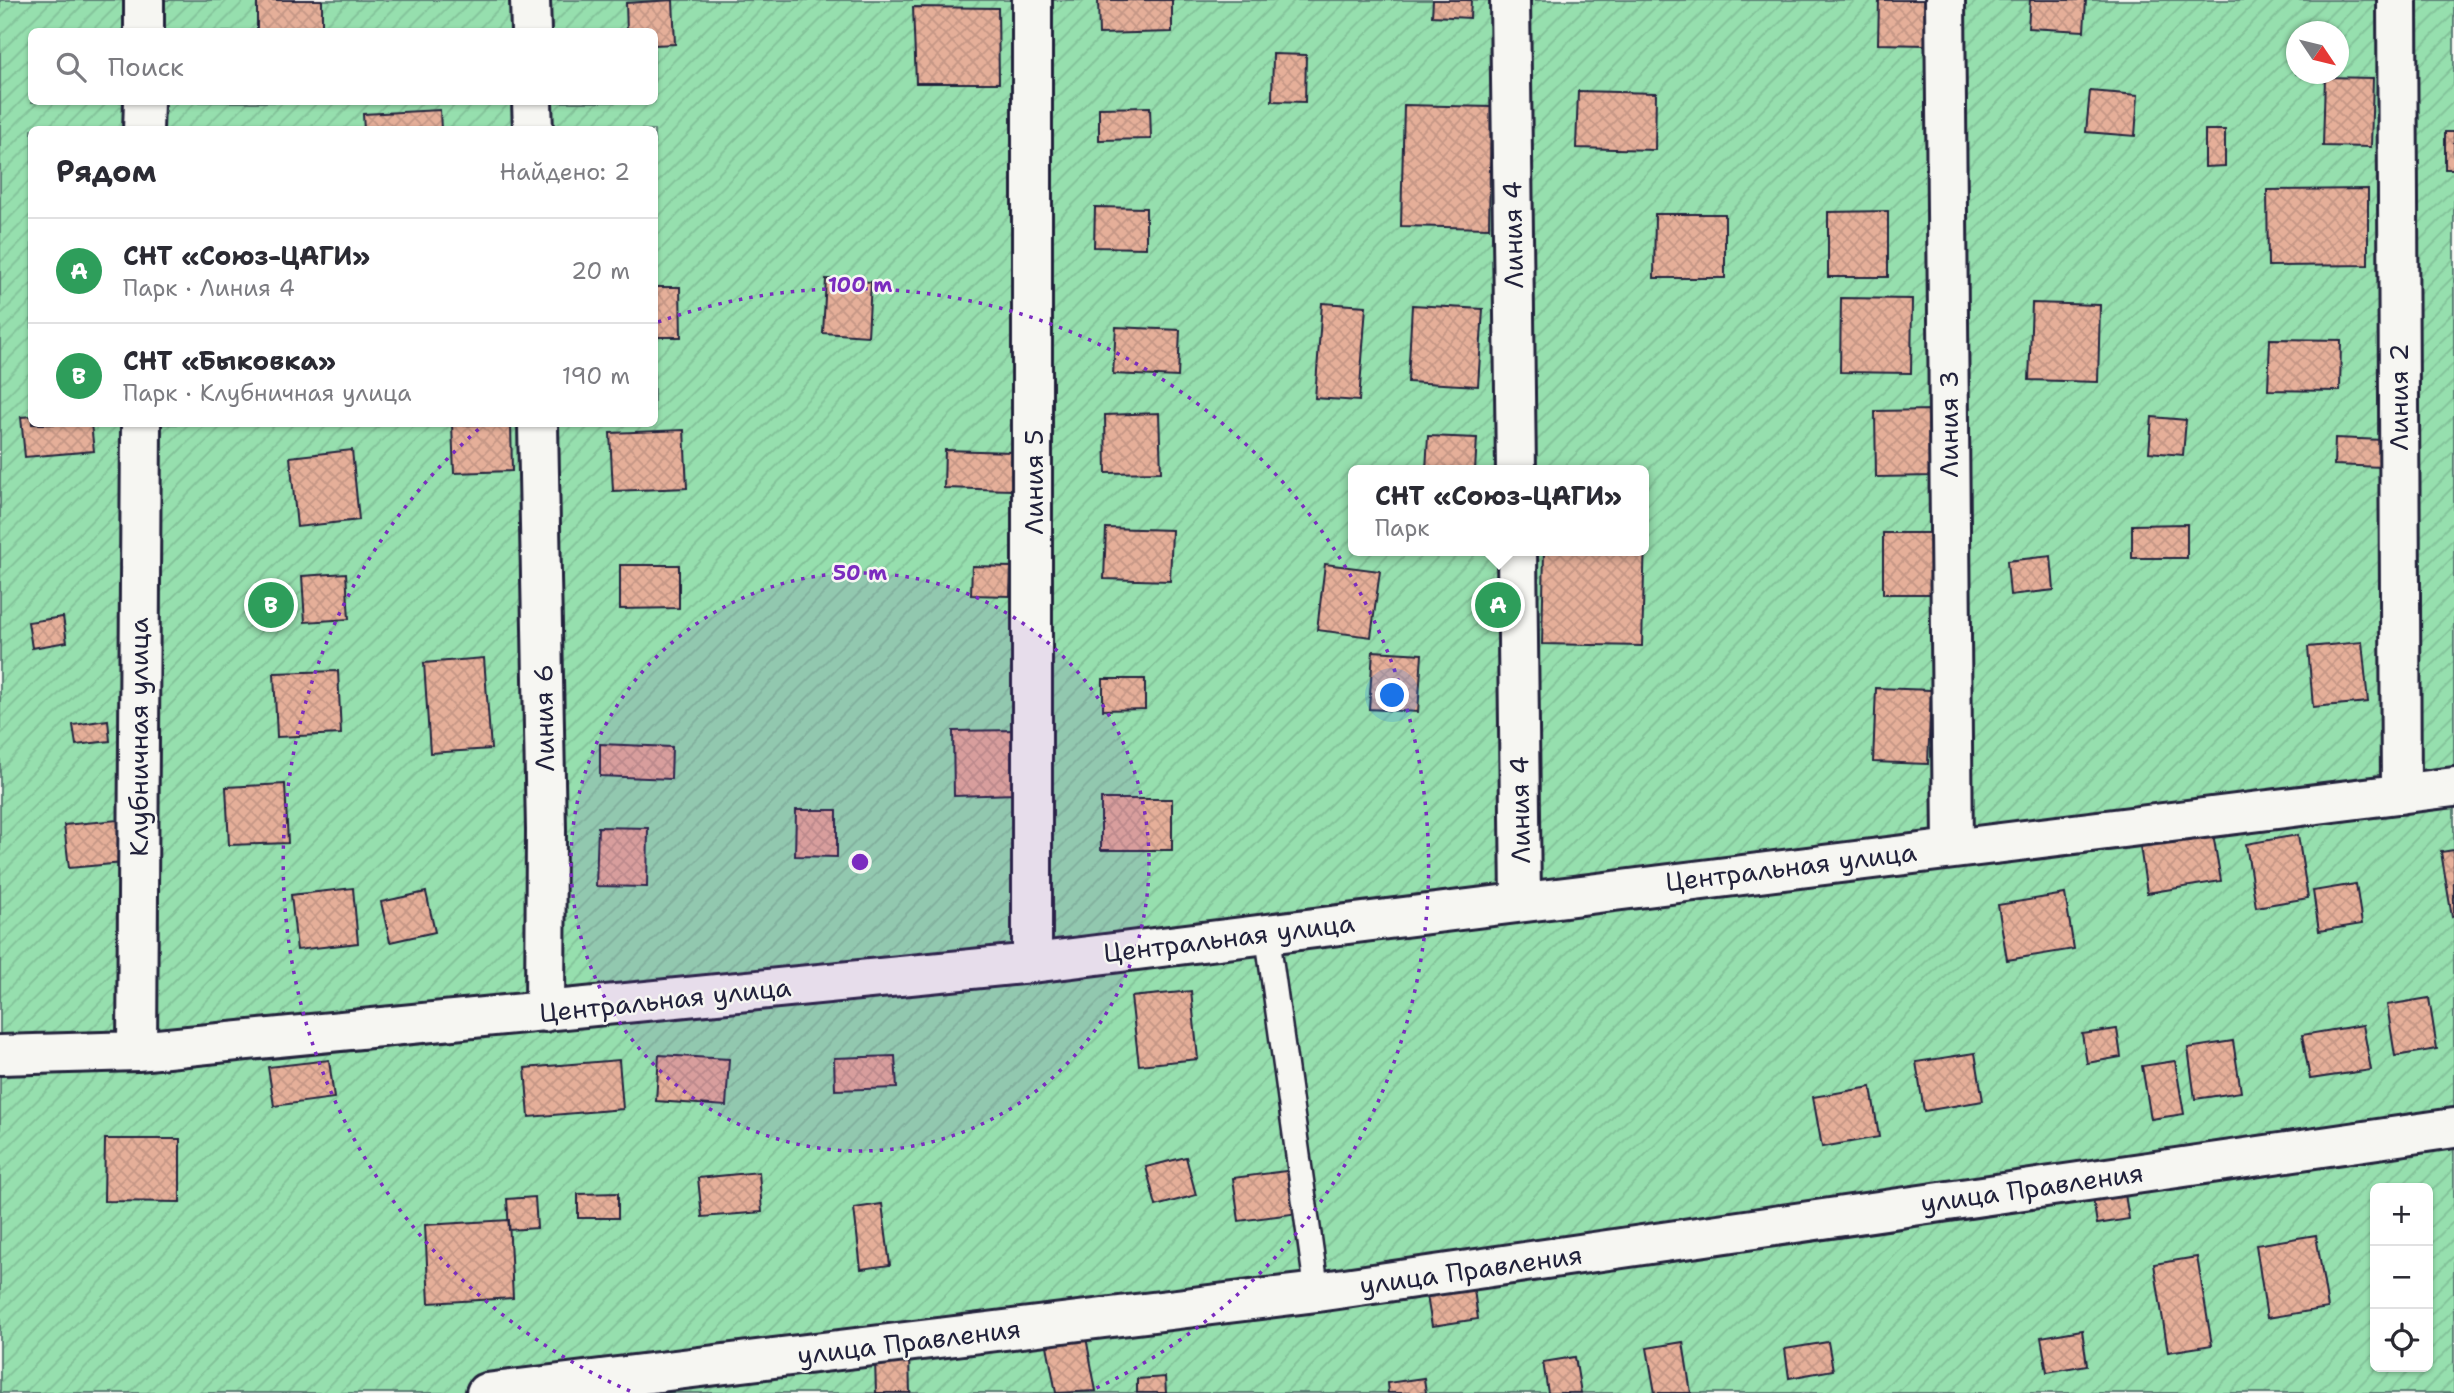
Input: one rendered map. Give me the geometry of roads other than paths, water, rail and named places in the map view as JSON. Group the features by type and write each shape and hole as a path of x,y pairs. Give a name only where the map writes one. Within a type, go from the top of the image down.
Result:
{"street":[{"path":"144,0 144,28"},
{"path":"530,0 531,28"},
{"name":"Линия 5","path":"1032,0 1032,963"},
{"name":"Линия 4","path":"1510,0 1516,465"},
{"name":"Линия 3","path":"1945,0 1953,847"},
{"name":"Линия 2","path":"2397,0 2401,794"},
{"path":"143,126 144,105"},
{"path":"532,105 533,126"},
{"name":"Клубничная улица","path":"137,1051 141,427"},
{"name":"Линия 6","path":"538,427 546,830 545,1012"},
{"name":"Линия 4","path":"1517,556 1521,901"},
{"name":"Центральная улица","path":"0,1055 137,1051 1032,963 2454,787"},
{"name":"улица Правления","path":"486,1393 1317,1292 2454,1128"}],"lane":[{"path":"1267,933 1317,1292"}],"place":[{"name":"СНТ «Быковка»","path":"271,605"},
{"name":"СНТ «Союз-ЦАГИ»","path":"1498,605"}]}
